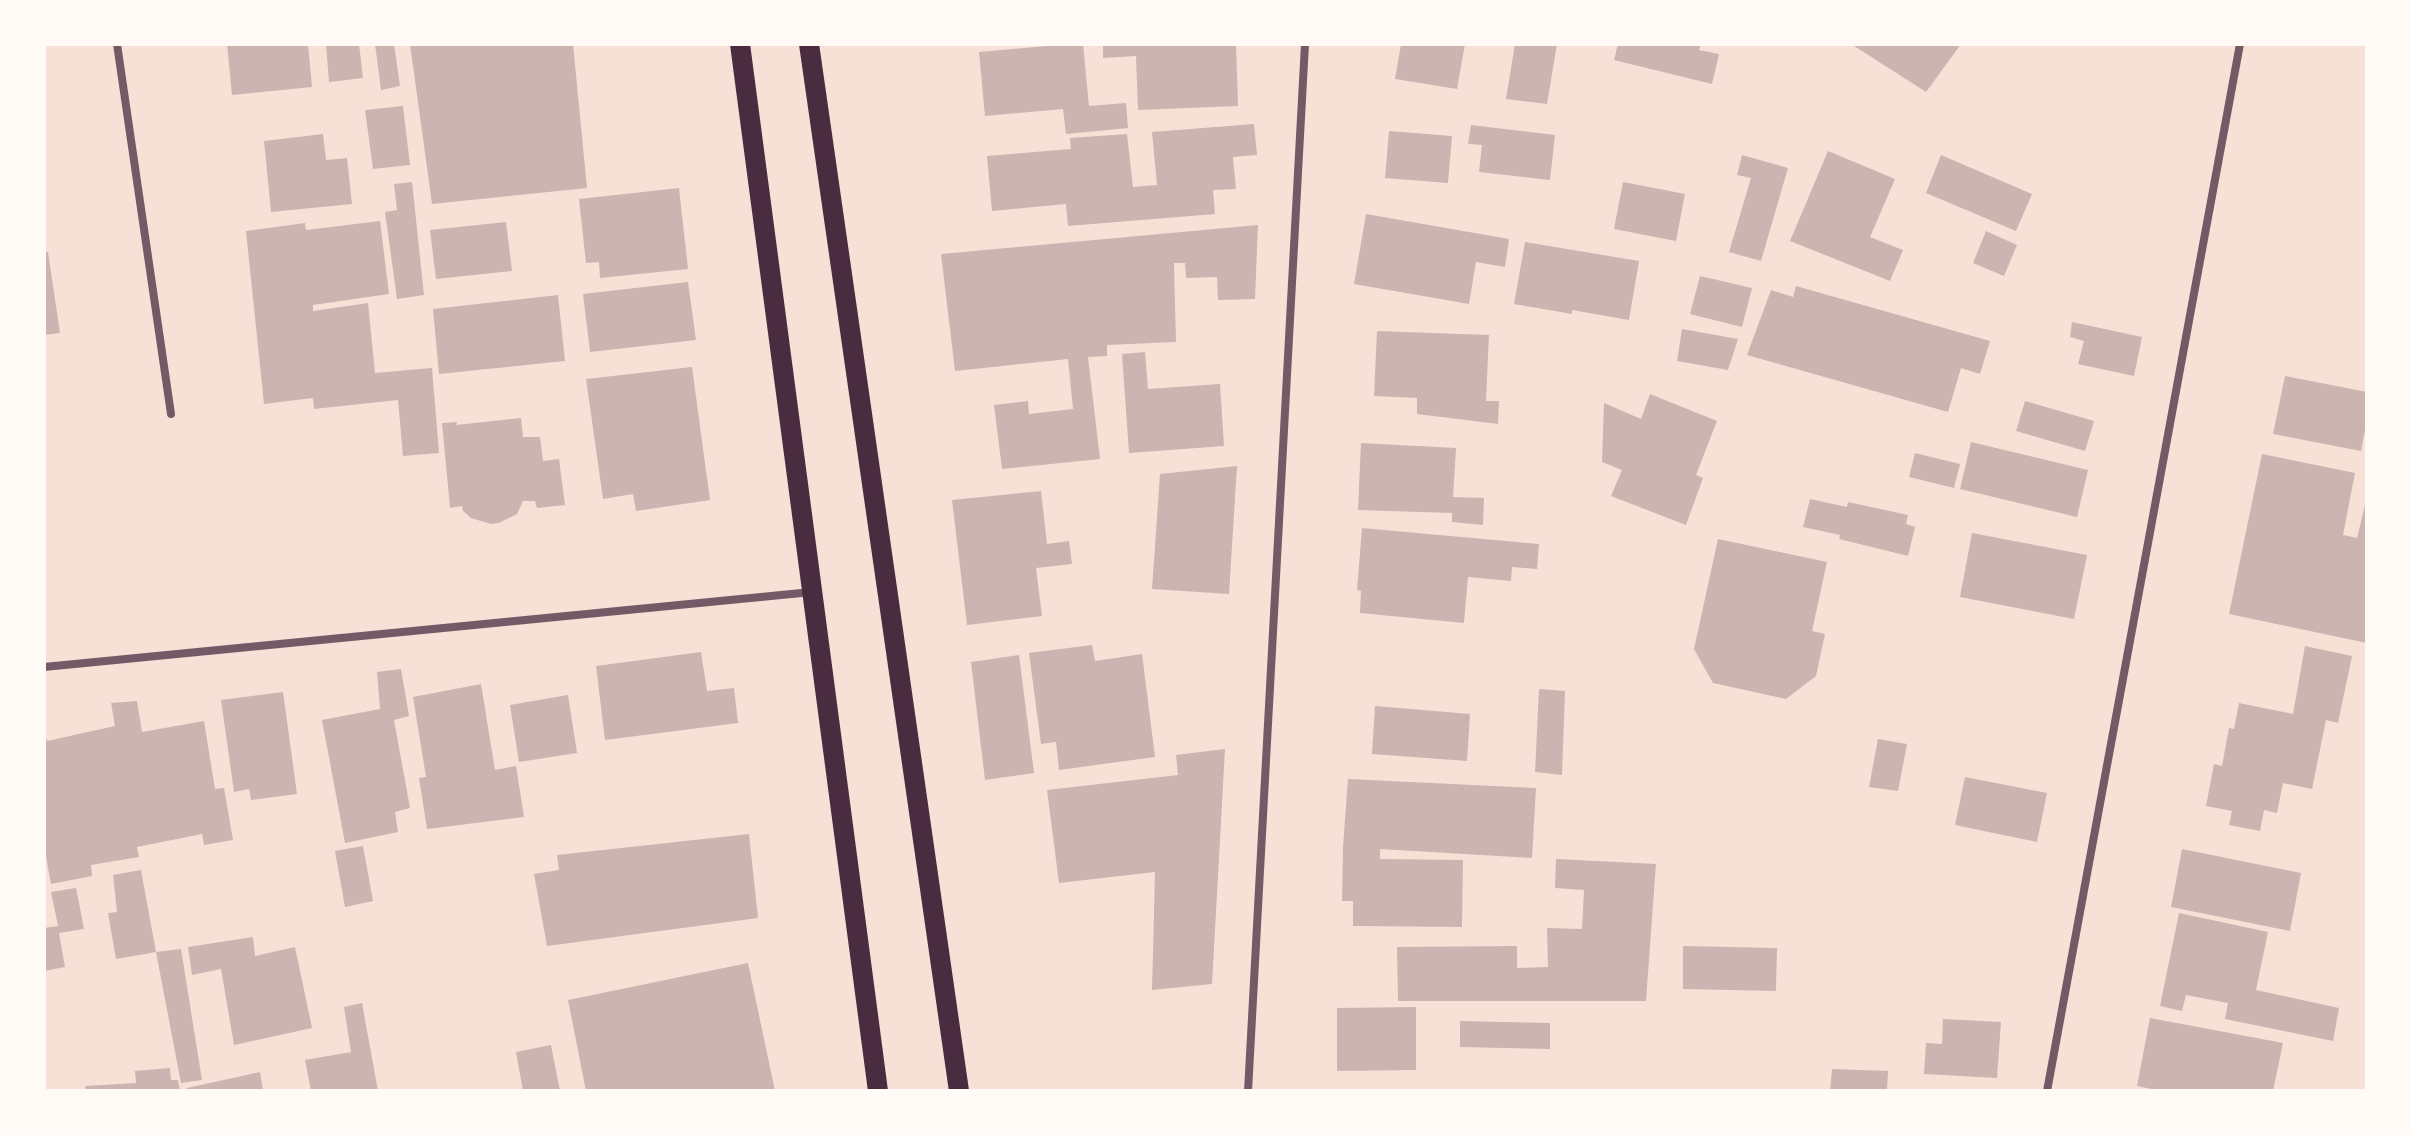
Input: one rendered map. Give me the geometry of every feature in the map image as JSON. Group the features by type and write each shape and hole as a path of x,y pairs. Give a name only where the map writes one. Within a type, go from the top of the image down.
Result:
{"main road":[{"path":"740,44 878,1091"},
{"path":"809,44 959,1091"}],"street":[{"path":"117,44 171,414"},
{"path":"1248,1091 1305,44"},
{"path":"2047,1091 2240,44"},
{"path":"44,667 813,592"}],"building":[{"path":"227,44 308,44 312,87 232,95"},
{"path":"326,44 359,44 363,78 329,82"},
{"path":"375,44 394,44 400,86 381,90"},
{"path":"410,44 573,44 587,188 432,204"},
{"path":"1083,44 1089,106 1126,103 1128,128 1066,134 1063,109 985,116 979,52"},
{"path":"1103,44 1236,44 1238,106 1138,110 1136,56 1103,58"},
{"path":"1401,44 1465,44 1457,89 1395,79"},
{"path":"1515,44 1557,44 1547,104 1506,99"},
{"path":"1618,44 1701,44 1699,50 1719,54 1712,84 1614,60"},
{"path":"1851,44 1961,44 1926,92"},
{"path":"403,106 410,165 373,169 365,110"},
{"path":"1254,124 1257,155 1233,157 1236,189 1213,190 1215,214 1068,226 1066,204 992,211 987,156 1071,149 1070,138 1127,134 1133,187 1157,185 1152,132"},
{"path":"1471,125 1555,135 1550,180 1479,172 1482,145 1468,144"},
{"path":"1389,131 1452,136 1448,183 1385,178"},
{"path":"323,134 326,160 347,158 352,204 271,212 264,141"},
{"path":"1828,151 1895,179 1870,237 1903,250 1890,281 1790,241"},
{"path":"1742,155 1788,168 1761,261 1729,252 1751,178 1737,175"},
{"path":"1941,155 2032,194 2016,231 1926,193"},
{"path":"412,182 424,295 397,299 385,212 397,210 394,184"},
{"path":"1623,182 1685,194 1676,241 1614,229"},
{"path":"679,188 688,269 600,278 599,262 586,263 579,199"},
{"path":"1366,214 1509,239 1505,267 1476,262 1469,304 1354,284"},
{"path":"380,221 389,294 313,305 313,311 368,303 375,373 432,368 439,453 403,456 398,400 314,409 313,398 264,404 246,231 305,223 306,230"},
{"path":"506,222 512,271 436,279 430,230"},
{"path":"1258,225 1255,299 1218,300 1217,277 1186,278 1185,263 1174,263 1176,342 1107,345 1107,356 1088,357 1100,459 1002,469 994,405 1028,401 1029,414 1073,409 1068,359 955,371 941,254"},
{"path":"1986,231 2017,245 2004,276 1973,263"},
{"path":"1525,242 1639,261 1629,320 1514,304"},
{"path":"48,252 60,333 44,335 44,253"},
{"path":"1700,276 1752,288 1742,327 1690,314"},
{"path":"688,282 696,340 590,352 583,294"},
{"path":"1796,286 1990,341 1980,374 1961,368 1948,412 1747,355 1771,290 1793,297"},
{"path":"558,295 565,361 439,374 433,309"},
{"path":"2072,322 2142,337 2134,376 2078,364 2084,341 2070,337"},
{"path":"1682,329 1738,339 1728,370 1677,361"},
{"path":"1377,331 1489,335 1486,401 1499,401 1498,424 1417,414 1417,398 1374,396"},
{"path":"1145,352 1148,389 1220,384 1224,446 1129,453 1122,354"},
{"path":"692,367 710,500 636,511 633,494 603,499 586,379"},
{"path":"2285,376 2367,392 2367,419 2361,451 2273,434"},
{"path":"1650,394 1717,421 1696,475 1703,478 1686,525 1611,496 1622,470 1602,462 1604,403 1641,419"},
{"path":"2025,401 2094,421 2085,451 2016,431"},
{"path":"521,418 523,437 540,437 543,461 559,459 565,505 537,508 535,501 523,501 517,514 491,524 471,518 462,506 450,508 442,423 457,422 456,425"},
{"path":"1971,442 2088,470 2077,517 1960,489"},
{"path":"1361,443 1456,448 1453,497 1484,498 1483,525 1452,522 1452,513 1358,510"},
{"path":"1915,453 1960,464 1954,488 1909,477"},
{"path":"2262,454 2355,473 2343,535 2357,538 2367,497 2367,643 2229,614"},
{"path":"1237,466 1229,594 1152,589 1160,474"},
{"path":"1041,491 1047,544 1069,541 1072,564 1036,568 1042,616 967,625 952,500"},
{"path":"1810,499 1847,507 1848,502 1908,515 1906,524 1915,527 1908,556 1803,527"},
{"path":"1362,528 1539,544 1537,569 1512,567 1511,581 1468,577 1464,623 1360,613 1361,591 1357,590"},
{"path":"1972,533 2087,555 2074,619 1960,597"},
{"path":"1718,539 1827,562 1812,631 1825,634 1816,676 1786,699 1713,683 1694,649"},
{"path":"1092,645 1095,661 1142,654 1155,757 1059,770 1056,742 1041,744 1029,653"},
{"path":"2305,646 2352,656 2338,723 2326,720 2312,789 2283,783 2277,813 2264,810 2260,831 2229,825 2232,811 2206,806 2214,764 2222,766 2229,728 2234,729 2239,703 2293,714"},
{"path":"701,652 707,691 734,688 738,723 605,740 596,666"},
{"path":"1019,655 1034,773 985,780 971,662"},
{"path":"401,669 409,716 394,720 410,808 395,812 398,832 345,843 322,720 380,709 377,672"},
{"path":"481,684 495,770 516,766 524,817 427,829 419,778 426,777 413,697"},
{"path":"1539,689 1565,691 1562,775 1535,772"},
{"path":"283,692 297,794 251,800 249,789 234,792 221,700"},
{"path":"568,695 577,753 519,762 510,705"},
{"path":"137,701 142,732 204,721 215,789 224,788 233,840 204,845 202,834 137,847 139,857 91,865 92,876 51,884 44,845 44,732 47,741 115,726 111,703"},
{"path":"1375,706 1470,714 1467,761 1372,754"},
{"path":"1878,739 1907,744 1898,791 1869,787"},
{"path":"1225,749 1212,984 1152,990 1155,872 1059,883 1047,790 1178,775 1176,755"},
{"path":"1965,777 2047,793 2037,842 1955,825"},
{"path":"1348,779 1536,788 1532,858 1380,849 1380,859 1463,860 1462,927 1353,926 1353,901 1342,901"},
{"path":"749,834 758,918 547,946 534,874 559,870 557,855"},
{"path":"363,846 373,901 345,907 335,851"},
{"path":"2182,849 2301,873 2290,931 2171,907"},
{"path":"1556,859 1656,864 1646,1001 1398,1001 1397,947 1517,946 1517,968 1548,967 1547,928 1582,929 1584,890 1555,888"},
{"path":"141,870 156,952 116,959 108,913 117,912 113,875"},
{"path":"76,888 84,929 59,933 65,967 44,971 44,928 58,926 51,892"},
{"path":"2179,913 2268,932 2256,990 2339,1008 2333,1041 2225,1019 2228,1003 2186,995 2182,1011 2160,1006"},
{"path":"253,937 255,956 295,947 312,1028 234,1045 221,969 192,975 188,947"},
{"path":"1683,946 1777,948 1776,991 1683,989"},
{"path":"181,949 202,1080 181,1083 156,952"},
{"path":"748,963 775,1091 586,1091 568,1000"},
{"path":"362,1003 378,1091 311,1091 305,1060 351,1052 344,1007"},
{"path":"1416,1007 1416,1070 1337,1071 1337,1008"},
{"path":"2150,1018 2283,1043 2273,1091 2161,1091 2137,1086"},
{"path":"1943,1019 2001,1022 1997,1078 1924,1074 1926,1043 1942,1044"},
{"path":"1460,1021 1550,1023 1550,1049 1460,1047"},
{"path":"551,1045 560,1091 523,1091 516,1052"},
{"path":"170,1068 171,1080 178,1080 180,1091 86,1091 85,1086 136,1083 135,1071"},
{"path":"1832,1069 1888,1071 1887,1091 1830,1091"},
{"path":"260,1072 263,1091 187,1091 187,1088"}]}
